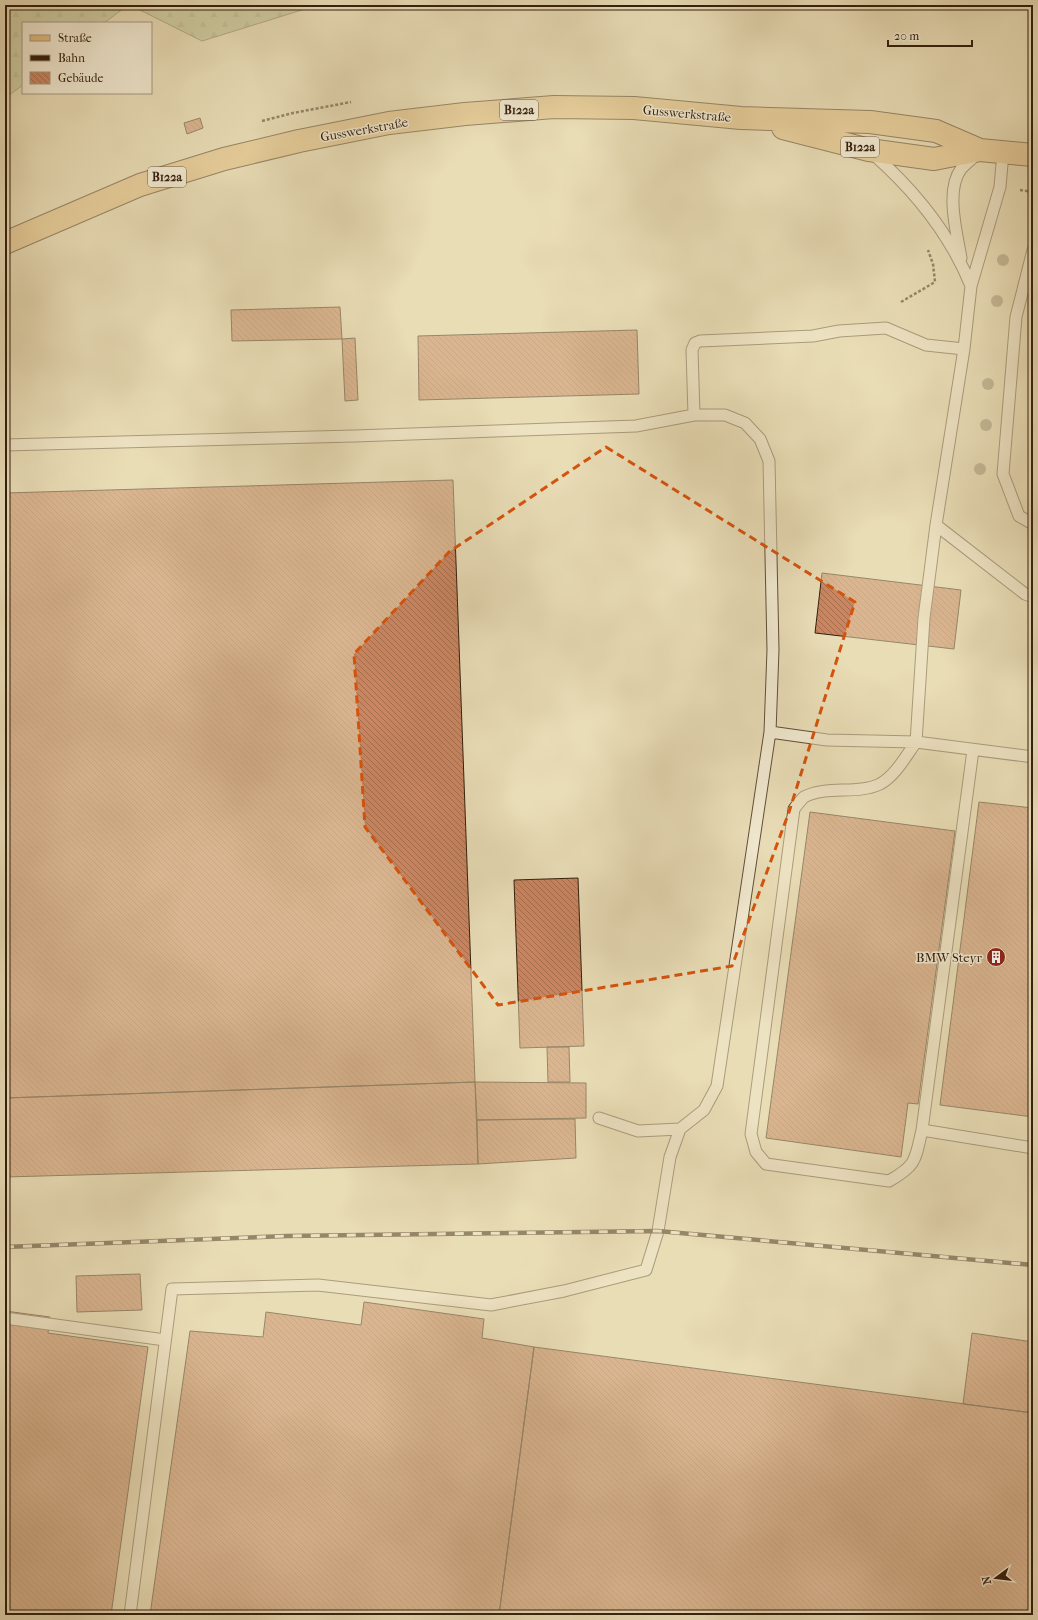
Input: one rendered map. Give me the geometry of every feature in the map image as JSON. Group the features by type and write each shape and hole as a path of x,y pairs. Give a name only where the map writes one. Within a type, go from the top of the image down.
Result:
{"main road":[{"name":"Gusswerkstraße","path":"5,244 140,185 224,159 299,141 389,123 465,114 554,107 634,108 741,118 877,123 936,131 980,150 1033,156"},
{"name":"Gusswerkstraße","path":"741,118 869,150 934,159 980,150"}],"lane":[{"path":"869,150 913,192 961,262 971,286"},
{"path":"961,262 953,199 955,183 960,170 980,150"},
{"path":"973,750 922,1130 916,1158 906,1171 889,1181 766,1164 756,1152 751,1134 794,809 804,798 823,792 862,789 880,784 892,774 916,742 924,618 936,525 964,349 971,286 1000,187 1003,153"},
{"path":"1033,250 1016,317 1003,474 1018,516 1033,524"},
{"path":"694,415 692,350 695,343 700,341 813,336 840,331 886,328 926,345 964,349"},
{"path":"5,445 354,436 636,426 694,415 725,415 745,423 760,439 769,461 773,650 770,732 717,1086 704,1110 680,1129 670,1157 658,1231 646,1270 564,1291 491,1305 318,1285 172,1289 130,1615"},
{"path":"936,525 1025,594 1033,597"},
{"path":"770,732 827,740 916,742 1033,757"},
{"path":"599,1118 638,1131 680,1129"},
{"path":"922,1130 1033,1148"},
{"path":"5,1318 165,1340"}],"highlighted area":[{"path":"606,447 855,602 789,812 732,966 498,1005 365,827 354,654 449,552"}],"green space":[{"path":"5,5 128,5 105,22 22,22 22,86 5,98"},
{"path":"130,5 318,5 202,41"}],"building":[{"path":"200,118 203,128 187,134 184,123"},
{"path":"340,307 342,339 232,341 231,310"},
{"path":"637,330 639,394 419,400 418,336"},
{"path":"355,338 358,400 345,401 342,339"},
{"path":"453,480 475,1082 5,1098 5,493"},
{"path":"822,573 961,590 954,649 815,633"},
{"name":"BMW Steyr","path":"979,802 1033,808 1033,1117 940,1105"},
{"path":"810,812 955,831 918,1104 908,1103 901,1157 766,1138"},
{"path":"578,878 584,1046 520,1048 514,880"},
{"path":"547,1047 569,1047 570,1082 548,1082"},
{"path":"475,1082 478,1164 5,1177 5,1098"},
{"path":"475,1082 586,1083 586,1118 477,1120"},
{"path":"575,1119 576,1158 478,1164 477,1120"},
{"path":"140,1274 142,1310 77,1312 76,1276"},
{"path":"364,1302 484,1319 482,1338 534,1347 499,1615 150,1615 190,1331 263,1337 266,1312 361,1325"},
{"path":"5,1311 50,1317 48,1333 148,1347 111,1615 5,1615"},
{"path":"972,1333 1033,1342 1033,1413 963,1404"},
{"path":"534,1347 1033,1413 1033,1615 499,1615"}],"railway":[{"path":"5,1247 287,1236 658,1231 1033,1265"}],"place":[{"name":"BMW Steyr","path":"996,957"}]}
